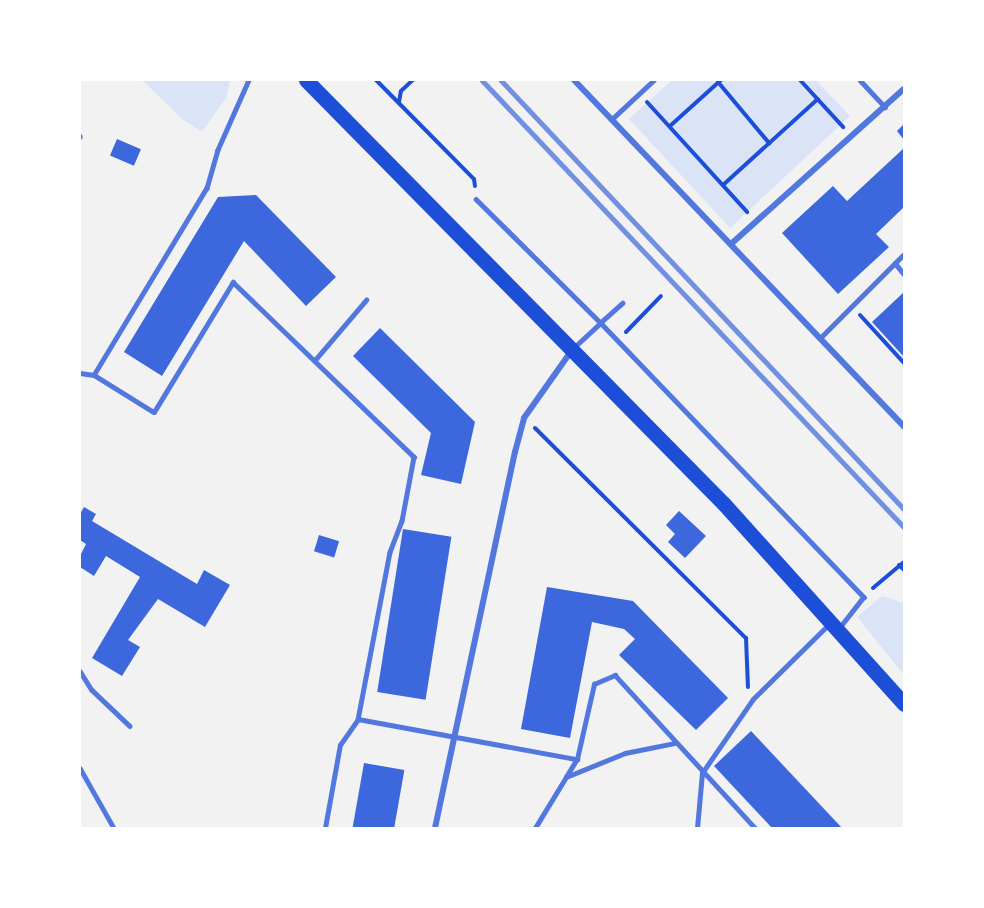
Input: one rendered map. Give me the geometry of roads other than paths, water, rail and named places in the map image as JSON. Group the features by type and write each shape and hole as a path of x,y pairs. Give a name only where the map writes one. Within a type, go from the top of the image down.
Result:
{"main road":[{"path":"306,80 573,349 836,624 904,704"}],"street":[{"path":"574,80 904,427"},
{"path":"731,244 904,89"},
{"path":"435,828 524,418 573,349"}],"lane":[{"path":"94,375 207,188 218,150 249,80"},
{"path":"612,119 654,80"},
{"path":"860,80 885,107"},
{"path":"476,199 618,340 864,597 753,699 702,773 697,828"},
{"path":"820,338 904,254"},
{"path":"895,264 904,274"},
{"path":"80,373 94,375 154,412 233,282 414,457 402,521 390,552 358,719 340,745 325,828"},
{"path":"315,360 366,300"},
{"path":"573,349 623,303"},
{"path":"80,671 92,690 130,726"},
{"path":"535,828 578,759 594,684 615,675 702,773 755,828"},
{"path":"358,719 578,759"},
{"path":"566,777 625,753 675,743"},
{"path":"80,768 114,828"}],"railway":[{"path":"482,80 904,527"},
{"path":"501,80 904,509"}]}
